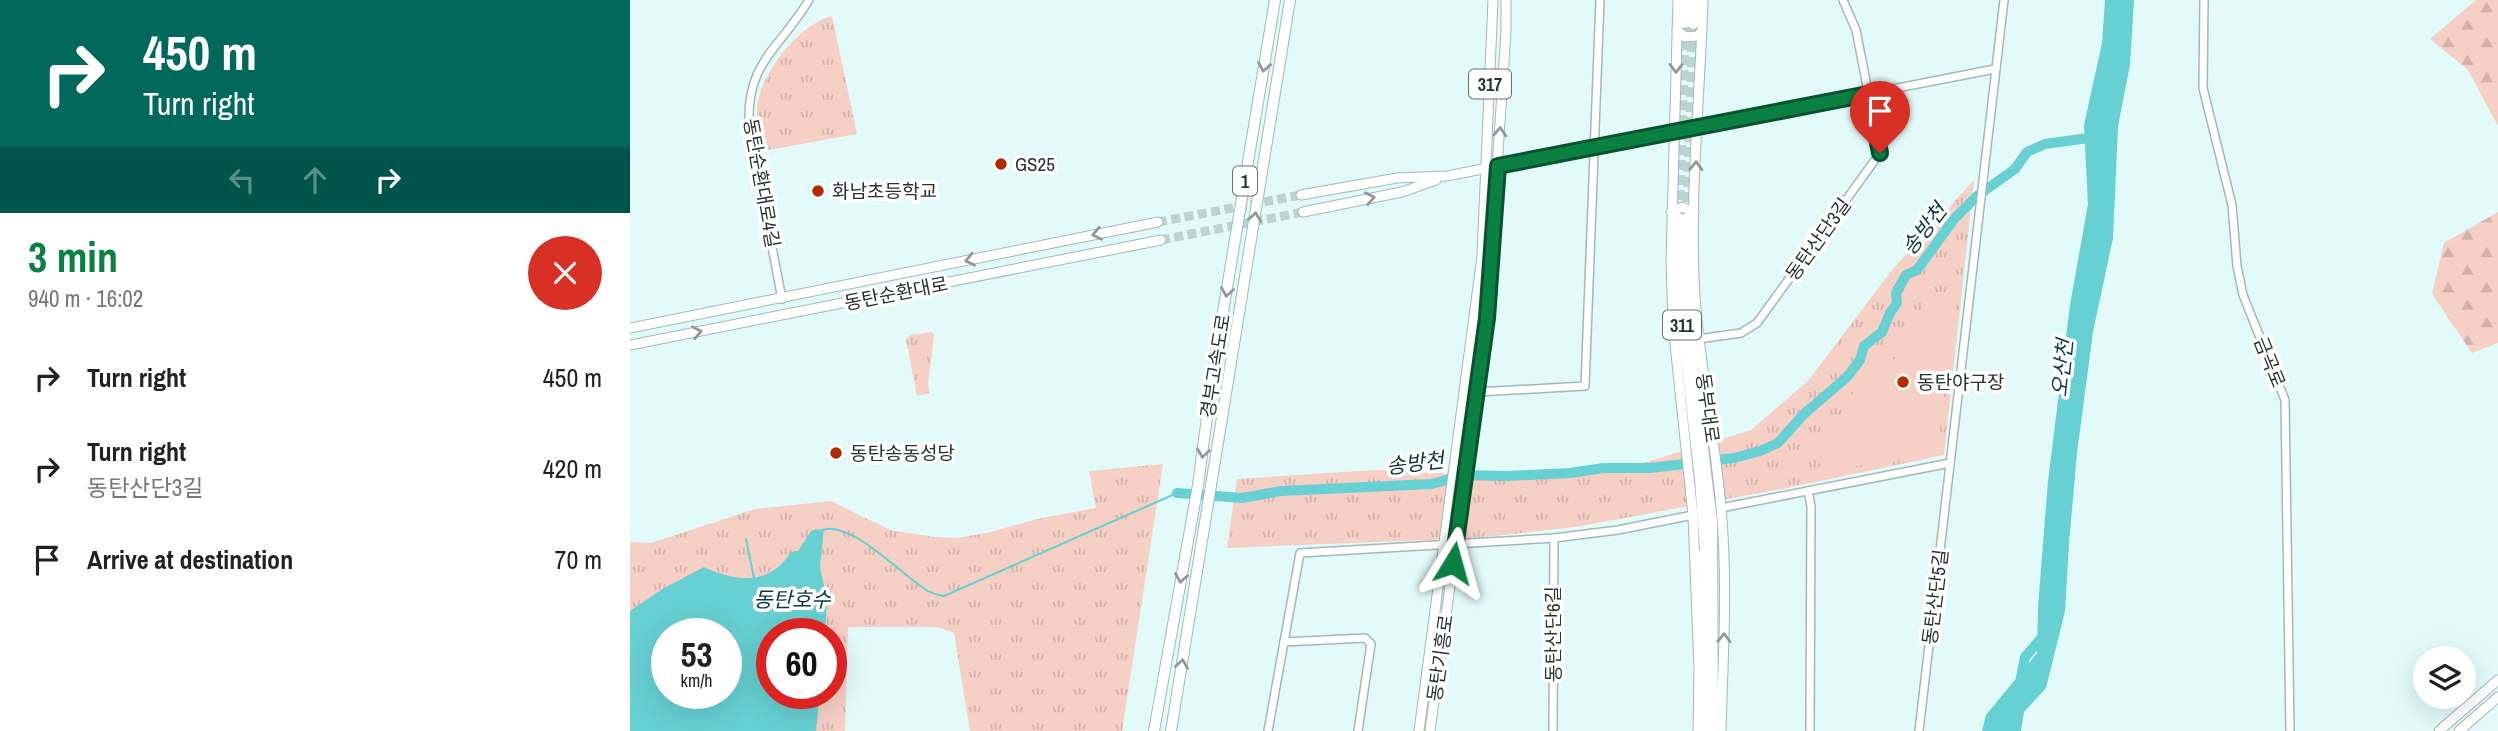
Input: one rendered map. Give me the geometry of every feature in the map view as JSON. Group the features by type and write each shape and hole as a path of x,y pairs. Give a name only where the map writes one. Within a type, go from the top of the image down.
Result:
{"highway":[{"name":"경부고속도로","path":"1154,731 1194,511 1214,367 1275,0"},
{"name":"경부고속도로","path":"1171,731 1290,0"},
{"path":"1686,0 1689,23 1694,0"},
{"name":"동부대로","path":"1682,215 1682,325 1705,480 1714,581 1713,731"},
{"path":"1705,480 1714,491 1718,538 1724,542"},
{"name":"동부대로","path":"1705,480 1705,731"},
{"path":"1696,571 1705,550"}],"main road":[{"name":"동탄기흥로","path":"1419,731 1482,257 1493,0"},
{"name":"동탄기흥로","path":"1430,731 1492,268 1506,0"},
{"name":"동부대로","path":"1678,0 1674,132 1699,339 1701,455 1705,480 1721,508 1724,542 1721,731"},
{"name":"동부대로","path":"1682,215 1697,127 1703,0"},
{"path":"1677,30 1691,38 1702,31"},
{"path":"1303,212 1402,192 1447,176 1697,127"},
{"path":"1301,195 1397,178 1447,176"},
{"name":"동탄순환대로","path":"630,328 1158,222"},
{"name":"동탄순환대로","path":"630,345 1161,240"},
{"path":"824,307 818,302 818,296 871,281"},
{"path":"750,305 757,310 753,321"},
{"name":"동부대로","path":"1698,731 1693,515 1705,480"},
{"path":"2439,731 2498,680"},
{"path":"2459,731 2498,698"}],"street":[{"name":"동탄순환대로4길","path":"782,299 750,127 749,107 751,90 764,61 809,0"},
{"path":"1477,392 1585,386 1600,0"},
{"name":"동탄산단3길","path":"1699,339 1741,333 1757,323 1880,153 1856,30 1843,0"},
{"name":"동탄산단5길","path":"1919,731 2004,0"},
{"name":"금곡로","path":"2204,0 2203,88 2232,205 2241,285 2285,400 2290,731"},
{"path":"1697,127 1995,69"},
{"path":"1721,508 1950,463"},
{"path":"1808,491 1811,506 1810,731"},
{"path":"1268,731 1300,553 1554,538 1618,530 1693,515"},
{"name":"동탄산단6길","path":"1553,731 1554,538"},
{"path":"1284,642 1365,638 1371,644 1358,731"}],"green space":[{"path":"2476,0 2498,0 2498,126 2468,70 2430,39"},
{"path":"832,16 857,134 763,151 757,108 765,81 773,66 794,40 819,21"},
{"path":"1974,180 1944,455 1787,488 1575,527 1478,538 1227,548 1237,479 1376,470 1474,475 1624,469 1751,430 1808,381 1892,270"},
{"path":"2498,212 2498,343 2472,353 2432,294 2444,243"},
{"name":"동탄야구장","path":"1929,295 1954,304 1938,450 1828,472 1809,452 1847,411 1849,398 1864,377 1884,363 1897,358"},
{"path":"932,332 934,335 928,384 930,393 917,396 906,339 910,335"},
{"path":"1163,464 1122,731 970,731 954,633 937,627 848,627 847,662 847,618 756,618 756,709 846,709 845,731 630,731 630,542 651,543 755,509 831,501 890,530 956,538 1096,508 1089,471"}],"water":[{"name":"오산천","path":"2105,0 2134,0 2130,65 2118,126 2113,238 2093,332 2077,453 2065,611 2046,688 2024,712 2021,731 1982,731 1986,715 2037,653 2048,481 2070,305 2088,204 2084,125 2102,43"},
{"name":"동탄호수","path":"824,529 820,567 827,600 826,618 756,618 756,709 818,709 816,731 630,731 630,611 664,588 704,567 728,576 752,578 773,571 791,552 798,551 812,530"}],"waterway":[{"name":"송방천","path":"1177,493 1242,498 1281,491 1432,484 1463,475 1507,476 1570,473 1604,468 1651,468 1734,458 1760,451 1778,443 1804,414 1847,377 1860,360 1864,346 1882,332 1897,303 1896,293 1906,275 1917,270 1954,219 1977,196 2015,169 2027,152 2045,144 2096,137"},
{"name":"송방천","path":"823,530 834,529 848,533 928,591 944,596 1177,493"},
{"path":"746,539 754,578"},
{"name":"오산천","path":"2019,687 2025,657 2045,634"}],"tunnel":[{"path":"1679,215 1685,23"},
{"path":"1687,217 1693,24"},
{"path":"1158,222 1301,195"},
{"path":"1161,240 1303,212"}],"place":[{"name":"GS25","path":"1001,164"},
{"name":"화남초등학교","path":"818,191"},
{"name":"동탄야구장","path":"1903,382"},
{"name":"동탄송동성당","path":"836,453"}],"route":[{"path":"1453,563 1487,318 1498,166 1868,94 1880,153"}]}
